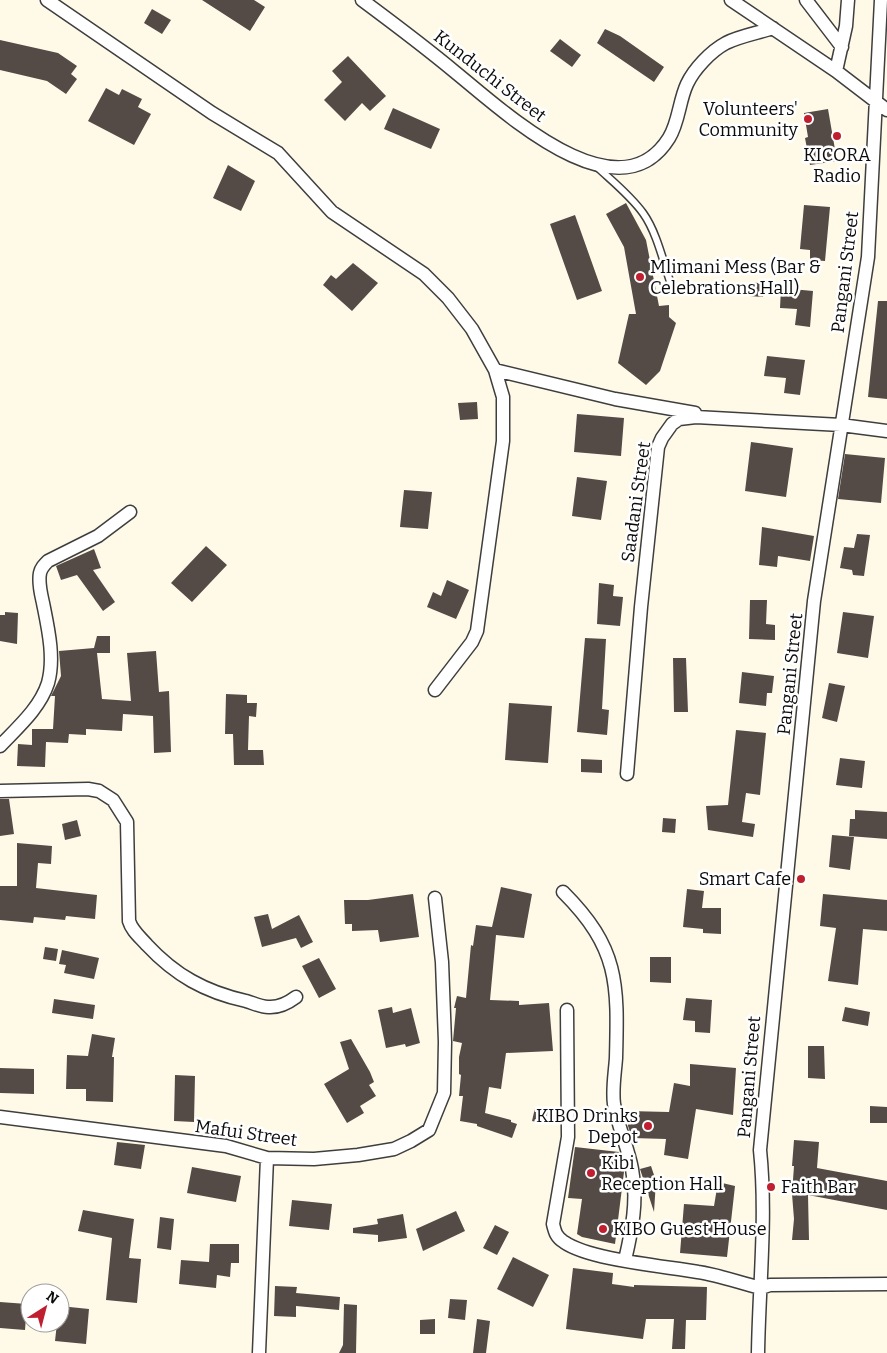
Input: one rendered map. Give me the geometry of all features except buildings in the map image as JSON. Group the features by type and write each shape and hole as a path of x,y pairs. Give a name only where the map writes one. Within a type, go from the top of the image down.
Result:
{"street":[{"path":"47,0 212,113 278,153 332,212 364,236 399,256 424,274 472,329 495,370 503,397 503,440 477,631 472,642 435,690"},
{"name":"Kunduchi Street","path":"362,0 456,72 506,115 555,147 595,165 625,168 652,159 670,138 687,84 698,67 725,43 773,28"},
{"path":"731,0 836,71 887,110"},
{"path":"806,0 842,47"},
{"path":"836,71 842,47 848,0"},
{"name":"Pangani Street","path":"758,1353 761,1288 762,1171 760,1150 770,1034 814,601 868,257 881,0"},
{"path":"495,370 615,399 719,417"},
{"name":"Saadani Street","path":"627,774 641,607 658,447 666,430 679,419 719,417 841,425 887,431"},
{"path":"0,746 41,700 48,682 51,666 49,637 40,590 42,567 48,561 98,536 130,512"},
{"path":"0,791 88,789 106,795 118,806 127,822 129,921 131,928 166,965 186,980 209,991 268,1008 287,1003 296,997"},
{"path":"563,892 582,912 596,931 607,951 614,976 616,1026 614,1102 619,1127 632,1169 635,1208 625,1260"},
{"name":"Mafui Street","path":"0,1117 226,1146 267,1158 314,1159 394,1149 429,1130 444,1093 445,1042 442,962 435,898"},
{"path":"566,1010 568,1137 555,1207 554,1229 556,1235 564,1242 578,1250 625,1260 700,1272 761,1288 770,1286 887,1284"},
{"path":"259,1353 267,1158"}],"lane":[{"path":"595,165 629,196 644,214 672,290"}],"place":[{"name":"Volunteers' Community","path":"808,119"},
{"name":"KICORA Radio","path":"837,136"},
{"name":"Mlimani Mess (Bar & Celebrations Hall)","path":"640,277"},
{"name":"Smart Cafe","path":"801,879"},
{"name":"KIBO Drinks Depot","path":"648,1126"},
{"name":"Kibi Reception Hall","path":"591,1173"},
{"name":"Faith Bar","path":"771,1187"},
{"name":"KIBO Guest House","path":"603,1229"}]}
